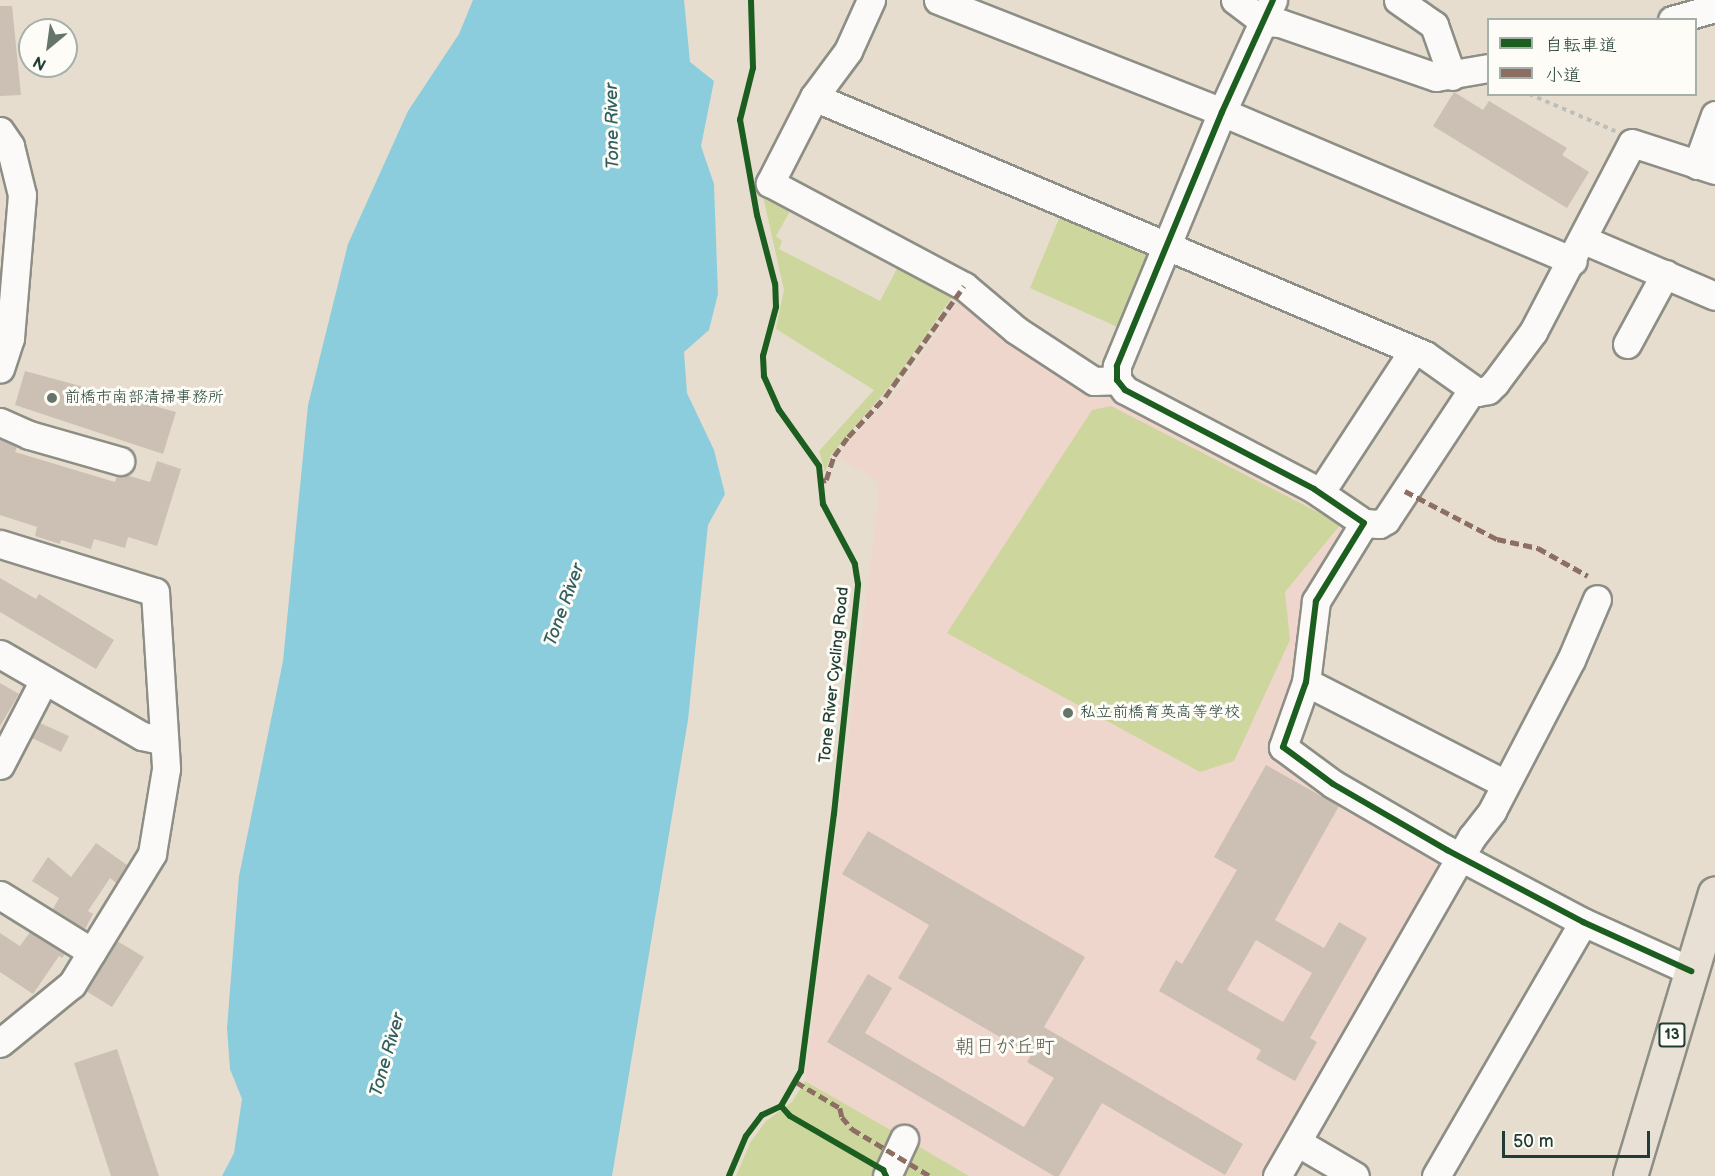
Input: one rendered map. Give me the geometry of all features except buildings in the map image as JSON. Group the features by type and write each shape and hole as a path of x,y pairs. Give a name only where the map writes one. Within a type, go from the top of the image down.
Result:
{"main road":[{"name":"13","path":"1630,1176 1715,893"}],"street":[{"path":"871,0 848,51 814,97 771,176 774,188 964,286 1016,330 1094,381 1117,380"},
{"path":"939,0 1578,251 1665,274 1715,297"},
{"path":"1235,0 1269,11 1280,23 1436,77 1487,68"},
{"path":"1398,0 1434,25 1452,76"},
{"path":"1680,18 1715,9"},
{"path":"1269,11 1222,112 1118,366 1117,380 1125,390 1320,493 1364,523 1379,524 1386,520 1472,390"},
{"path":"814,97 1413,351 1434,361 1472,390 1488,390 1533,332 1578,251 1632,143 1706,168 1715,115"},
{"path":"0,131 10,146 22,195 5,253 10,338 0,368"},
{"path":"1628,344 1665,274"},
{"path":"1320,493 1413,351"},
{"path":"0,422 29,435 120,461"},
{"path":"1364,523 1316,601 1306,682 1282,747 1333,784 1461,856 1583,922 1691,971"},
{"path":"0,544 155,591 161,740 166,769 155,849 92,952 64,992 0,1043"},
{"path":"1277,1176 1461,856 1505,784 1571,660 1597,599"},
{"path":"0,654 142,736 161,740"},
{"path":"0,765 44,680"},
{"path":"1306,682 1505,784"},
{"path":"0,895 92,952"},
{"path":"1436,1176 1583,922"},
{"path":"887,1176 904,1138"},
{"path":"1297,1142 1355,1176"}],"path":[{"path":"1534,96 1620,133 1632,143"}],"shaded area":[{"name":"私立前橋育英高等学校","path":"963,295 1039,355 1037,361 1354,524 1270,747 1392,825 1446,865 1262,1176 969,1176 805,1081 879,496 875,479 838,458 848,443 898,391"}],"green space":[{"path":"762,192 794,204 776,236 782,241 779,249 880,301 899,265 954,294 895,380 831,455 825,472 819,451 874,390 776,329 784,290"},
{"path":"1063,209 1152,251 1120,328 1030,288"},
{"path":"1111,406 1341,524 1285,592 1290,640 1234,761 1200,772 947,633 1092,410"},
{"path":"805,1081 901,1136 878,1176 736,1176 750,1143 766,1121 792,1102"},
{"path":"911,1142 969,1176 903,1176 900,1174"}],"water":[{"name":"Tone River","path":"473,0 684,0 690,62 714,81 701,146 714,184 718,294 709,330 684,352 687,393 714,450 725,494 708,525 688,720 612,1176 222,1176 234,1153 242,1099 230,1069 227,1028 239,876 283,661 308,405 348,244 408,111 459,34"}],"marked path":[{"path":"822,481 826,480 834,456 848,437 885,397 964,286"},
{"path":"1405,491 1497,539 1538,548 1588,576"},
{"path":"796,1082 840,1108 842,1117 852,1129 930,1176"}],"cycle path":[{"name":"Tone River Cycling Road","path":"729,1176 746,1136 762,1115 781,1106 801,1071 834,814 858,584 855,564 823,504 819,466 779,410 764,376 763,356 776,307 775,284 757,215 740,120 753,68 751,0"},
{"path":"1273,0 1222,112 1117,366 1117,380 1125,390 1314,489 1364,523 1316,601 1306,682 1283,747 1333,784 1447,850 1583,922 1691,971"},
{"path":"781,1106 790,1116 883,1170 886,1176"}],"place":[{"name":"前橋市南部清掃事務所","path":"52,398"},
{"name":"私立前橋育英高等学校","path":"1068,713"}],"district":[{"name":"朝日が丘町","path":"1005,1047"}]}
